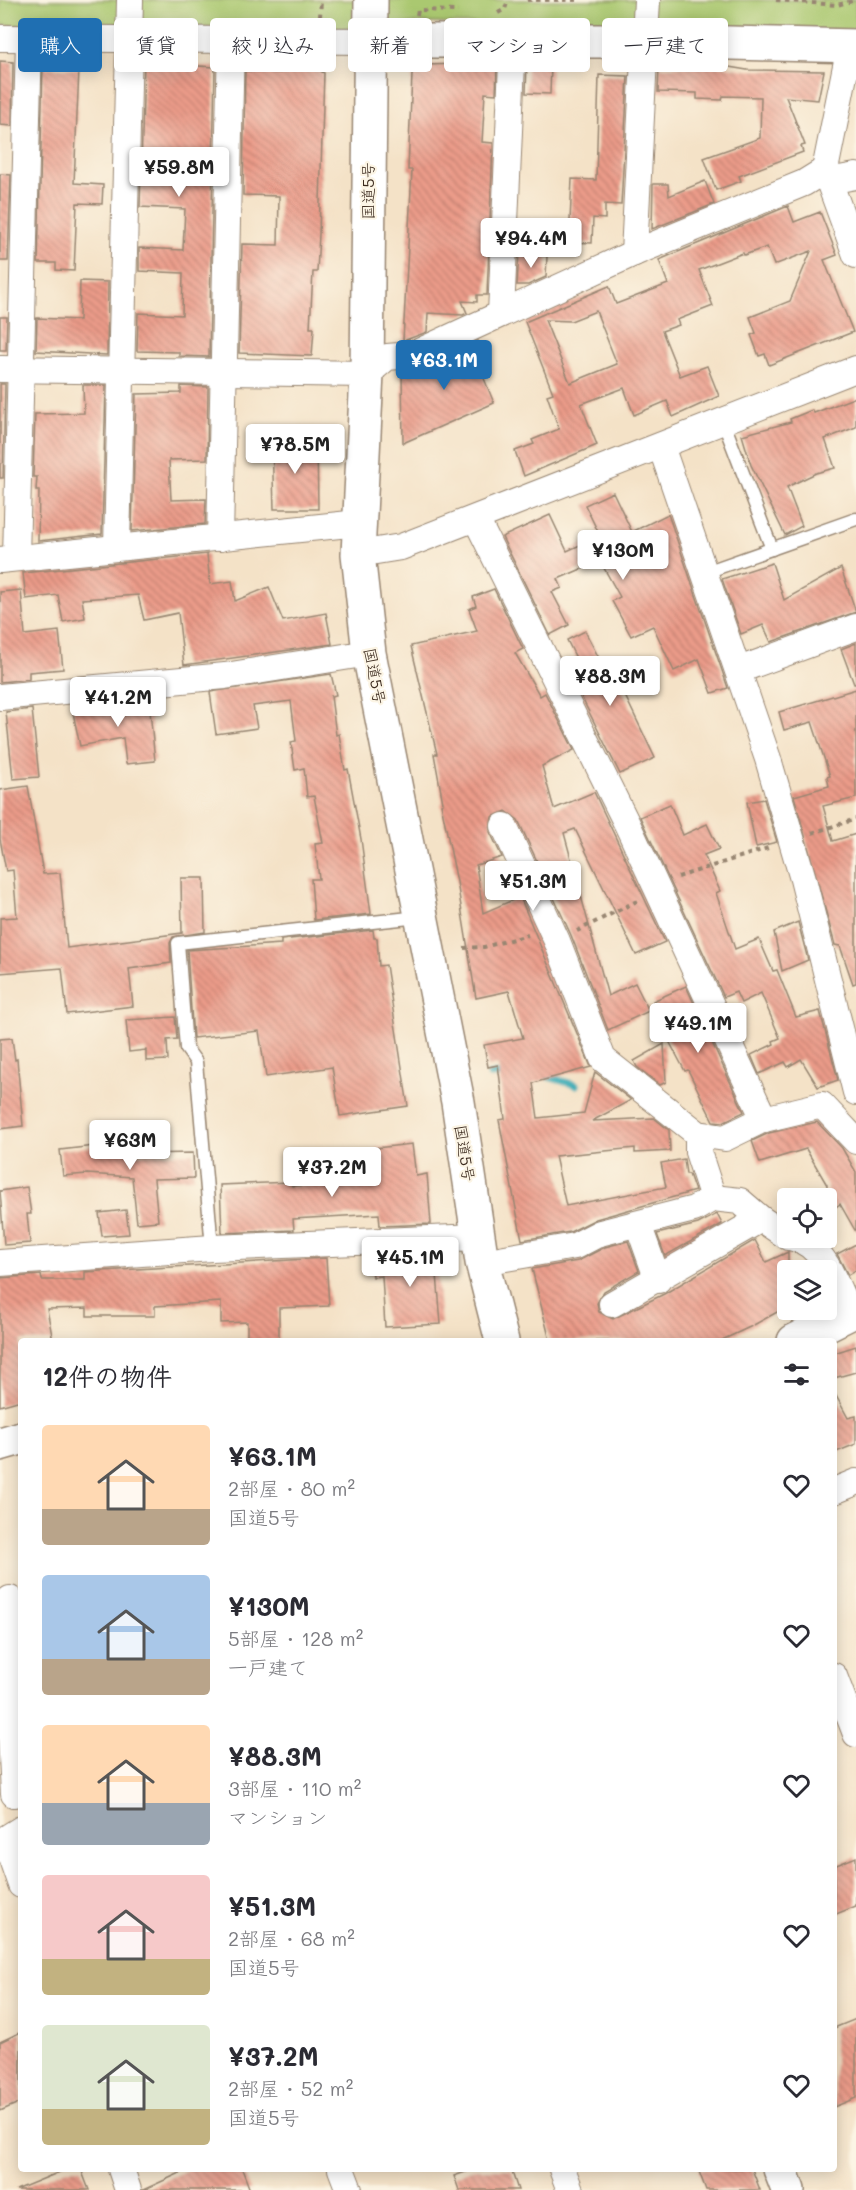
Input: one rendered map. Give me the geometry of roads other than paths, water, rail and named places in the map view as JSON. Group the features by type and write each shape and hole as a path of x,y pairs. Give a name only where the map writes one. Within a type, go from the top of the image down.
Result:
{"main road":[{"name":"国道5号","path":"371,0 371,18"},
{"path":"728,43 853,46"},
{"name":"国道5号","path":"370,72 367,374 359,539 369,653 423,916 458,1102 480,1250 501,1338"},
{"path":"800,1338 852,1311"},
{"path":"0,1444 18,1439"},
{"path":"781,2172 788,2190"}],"street":[{"path":"129,18 130,0"},
{"path":"648,0 648,18"},
{"path":"0,38 18,39"},
{"path":"853,46 826,176 856,255"},
{"path":"26,72 11,369 8,559 220,538 359,539 401,547 856,369"},
{"path":"117,547 127,72"},
{"path":"220,538 230,72"},
{"path":"501,314 512,72"},
{"path":"634,253 645,72"},
{"path":"11,369 367,374 387,357 412,355 634,253 804,183 826,176 856,176"},
{"path":"660,446 739,670 792,840 856,1092"},
{"path":"476,519 656,888 764,1119"},
{"path":"739,670 856,627"},
{"path":"0,697 225,676 369,653"},
{"path":"504,826 554,934 603,1059 698,1134 725,1138 764,1119 822,1105 856,1141"},
{"path":"698,1134 698,1152 713,1198"},
{"path":"0,1263 212,1248 480,1250 575,1246 600,1233 694,1209 713,1198 740,1201 761,1220 777,1229"},
{"path":"612,1304 761,1220"},
{"path":"638,1224 658,1280"},
{"path":"811,1248 824,1260 852,1311"},
{"path":"837,1490 856,1482"},
{"path":"10,1599 9,1716 12,1795"},
{"path":"837,1684 856,1734"},
{"path":"18,1831 5,1839 18,1876"},
{"path":"122,2172 128,2190"},
{"path":"342,2172 349,2190"},
{"path":"563,2172 570,2190"}],"lane":[{"path":"723,421 772,549"},
{"path":"706,572 856,519"},
{"path":"212,1248 196,1062 186,1048 178,942 423,916"}],"waterway":[{"path":"490,1075 508,1074"},
{"path":"545,1076 576,1085"}]}
